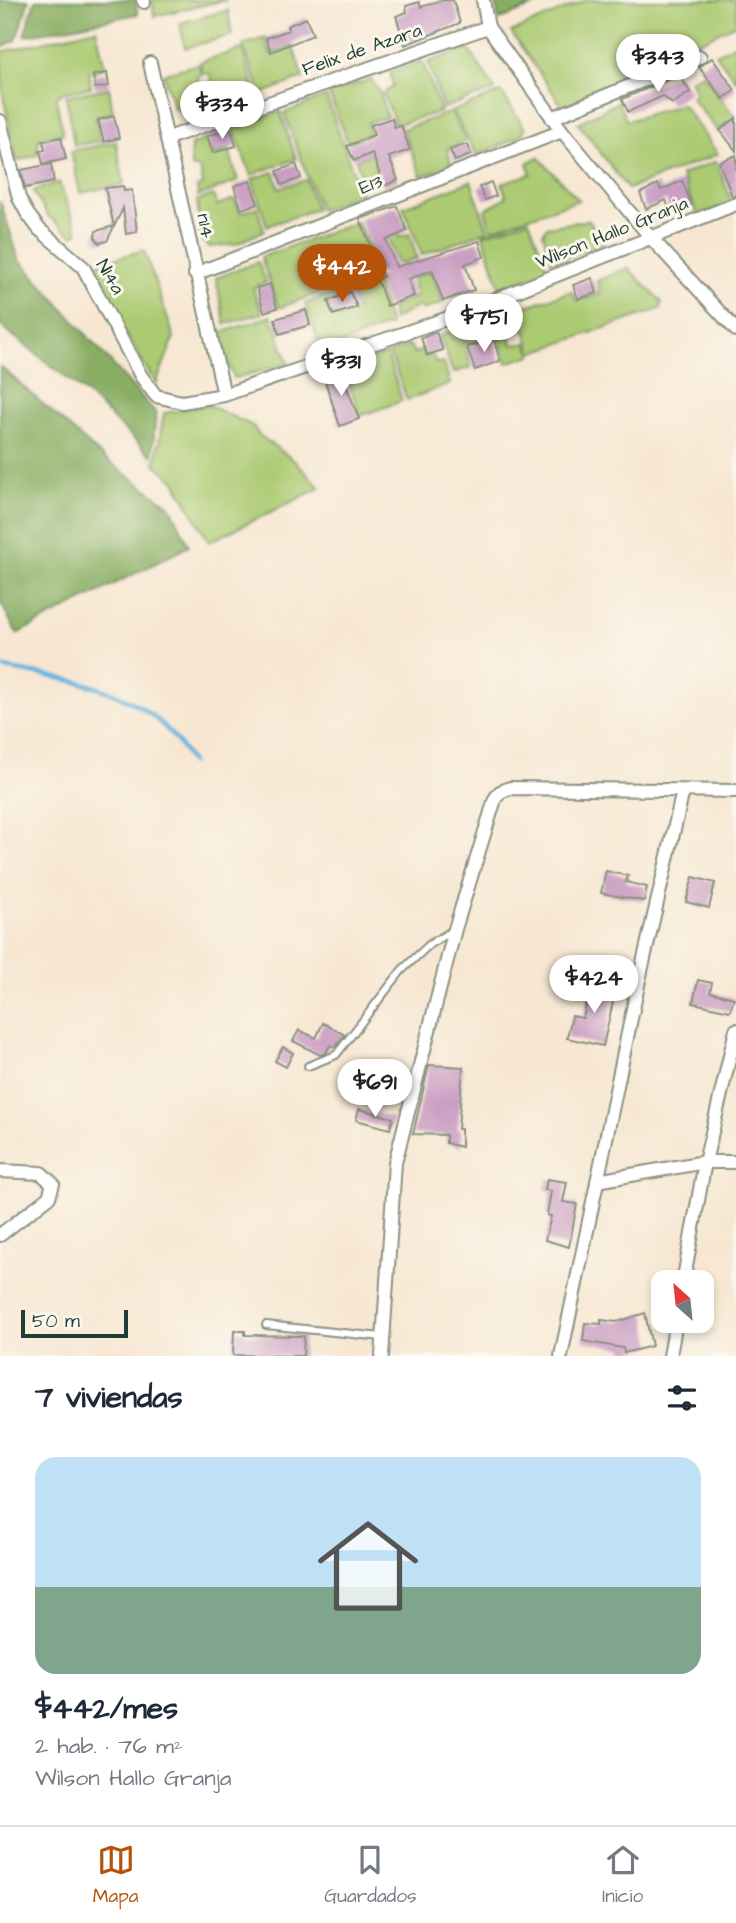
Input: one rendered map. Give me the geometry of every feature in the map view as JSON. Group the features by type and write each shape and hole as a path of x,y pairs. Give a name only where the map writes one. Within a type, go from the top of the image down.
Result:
{"street":[{"path":"483,0 488,27 562,131 652,239 734,325"},
{"name":"Felix de Azara","path":"168,138 488,27"},
{"path":"552,118 700,57"},
{"name":"n14","path":"150,63 224,395"},
{"name":"N14a","path":"0,121 19,198 27,213 39,229 83,267 141,376 156,396 182,402 224,395"},
{"name":"E13","path":"195,274 562,131"},
{"name":"Wilson Hallo Granja","path":"224,395 451,317 736,204"},
{"path":"382,1356 395,1163 455,929 495,799 500,792 510,788 736,791"},
{"path":"561,1356 683,791"},
{"path":"685,1270 705,1162 736,1030"},
{"path":"597,1181 705,1162 736,1161"},
{"path":"0,1171 41,1173 53,1184 49,1197 0,1235"},
{"path":"670,1356 674,1334"}],"lane":[{"path":"308,1066 336,1055 402,970 430,944 455,929"},
{"path":"266,1325 382,1337"}],"green space":[{"path":"0,0 29,0 16,40 0,48"},
{"path":"35,0 135,0 138,14 24,36"},
{"path":"152,0 227,0 154,16"},
{"path":"495,0 547,0 499,20"},
{"path":"587,0 736,0 736,24 563,107 511,32"},
{"path":"228,10 232,35 185,48 180,23"},
{"path":"96,29 105,68 89,72 91,87 62,93 56,98 63,134 39,139 37,155 17,161 3,95 1,52"},
{"path":"265,38 270,54 293,46 303,78 261,94 243,45"},
{"path":"736,44 736,81 716,54"},
{"path":"242,49 257,96 214,114 212,100 218,96 209,73 203,74 200,62"},
{"path":"465,49 470,51 495,90 443,108 428,62"},
{"path":"422,61 441,111 396,125 383,93 393,87 390,73"},
{"path":"198,64 201,74 197,76 211,113 203,116 174,109 163,74"},
{"path":"703,74 735,117 718,131 691,98 696,93 690,80"},
{"path":"371,79 380,93 387,117 368,122 370,134 348,143 329,93"},
{"path":"109,88 113,113 96,118 100,141 74,145 66,96"},
{"path":"501,92 525,128 521,136 477,156 453,111"},
{"path":"326,96 361,194 320,210 284,113"},
{"path":"618,102 627,121 682,104 718,154 628,189 578,123"},
{"path":"280,111 296,159 251,175 233,130"},
{"path":"451,112 466,141 447,149 452,167 421,176 403,129"},
{"path":"206,139 212,155 229,150 238,181 198,196 197,187 203,185 200,169 191,167 191,145"},
{"path":"116,142 124,184 80,193 71,151"},
{"path":"375,152 381,165 375,167 378,179 364,184 356,160"},
{"path":"538,157 579,200 491,230 485,210 506,197 502,183 531,174 527,163"},
{"path":"716,161 732,202 698,216 681,175"},
{"path":"274,172 279,188 306,180 316,209 267,226 252,179"},
{"path":"471,181 488,231 422,255 403,207"},
{"path":"59,182 78,232 73,236 48,216 33,191"},
{"path":"213,195 217,205 235,199 240,213 257,207 264,231 236,244 209,247 202,241 197,201"},
{"path":"0,201 19,259 156,413 152,456 87,394 0,325"},
{"path":"529,220 548,271 500,288 483,235"},
{"path":"588,220 604,239 603,244 552,263 543,233 547,227"},
{"path":"357,222 380,270 279,308 261,257"},
{"path":"396,234 399,237 409,234 417,258 398,264 387,236"},
{"path":"144,250 174,337 156,384 117,320 89,266"},
{"path":"258,262 266,282 253,288 262,313 225,324 216,278"},
{"path":"628,268 662,302 660,309 532,353 525,330 516,329 499,338 493,317 572,291 576,301 600,294 597,281"},
{"path":"431,271 443,303 422,310 419,306 393,320 391,307 417,296 412,278"},
{"path":"374,276 390,325 322,351 305,304 346,287 349,291 327,300 330,315 340,317 357,310 350,286"},
{"path":"271,316 289,364 234,378 217,334"},
{"path":"486,318 493,339 468,344 462,326"},
{"path":"460,328 471,367 453,373 440,335"},
{"path":"510,334 512,345 527,343 532,355 507,363 499,340"},
{"path":"410,345 414,353 423,350 425,357 432,355 436,363 444,362 450,384 407,400 390,353"},
{"path":"387,354 402,401 360,416 345,370"},
{"path":"0,366 104,458 171,507 189,546 17,634 0,601"},
{"path":"208,405 253,426 259,435 295,461 320,488 209,542 174,480 155,464 164,413"}],"building":[{"path":"443,0 453,0 460,23 405,45 396,16 407,12 406,6 419,2 421,7"},
{"path":"306,18 313,35 271,52 266,38 289,30 287,26"},
{"path":"712,58 735,90 723,99 699,67"},
{"path":"107,73 109,86 95,88 93,75"},
{"path":"679,75 690,92 672,104 663,96 628,112 622,99"},
{"path":"114,116 119,138 104,142 98,120"},
{"path":"392,118 395,128 401,125 410,150 389,157 398,180 384,186 372,153 354,161 347,146 374,135 371,125"},
{"path":"736,118 736,151 720,130"},
{"path":"231,129 236,146 213,153 207,136"},
{"path":"61,137 66,159 43,164 40,151 45,150 43,141"},
{"path":"468,145 471,155 455,161 450,150"},
{"path":"736,155 736,195 732,196 719,162"},
{"path":"51,164 54,182 25,188 21,170"},
{"path":"296,164 301,178 282,185 277,171"},
{"path":"250,181 258,204 241,209 234,186"},
{"path":"682,181 692,205 671,214 666,200 646,209 640,193 658,184 661,190"},
{"path":"491,182 496,196 485,200 479,187"},
{"path":"123,186 124,191 132,190 137,232 126,234 123,208 107,241 99,243 95,237 96,231 114,226 105,188"},
{"path":"397,206 407,231 386,240 396,267 479,241 484,257 465,264 474,290 443,301 432,270 408,279 414,296 387,306 377,279 383,277 360,219"},
{"path":"592,278 597,293 578,299 573,285"},
{"path":"270,284 277,308 264,312 257,288"},
{"path":"350,292 357,307 333,315 328,301"},
{"path":"306,310 310,325 279,334 275,319"},
{"path":"436,332 443,350 427,355 421,338"},
{"path":"494,340 500,361 475,370 467,347"},
{"path":"340,369 359,419 340,426 323,375"},
{"path":"606,871 628,876 626,882 647,887 644,901 601,893"},
{"path":"693,877 715,883 709,908 686,902"},
{"path":"592,979 617,984 603,1046 567,1038 572,1016 583,1018"},
{"path":"698,980 712,983 710,992 734,998 730,1011 693,1003"},
{"path":"323,1023 345,1035 335,1047 330,1045 326,1053 320,1055 293,1041 299,1030 316,1038"},
{"path":"283,1047 293,1053 286,1067 275,1061"},
{"path":"429,1065 463,1067 458,1129 461,1129 461,1147 446,1143 446,1135 413,1134"},
{"path":"359,1109 393,1118 390,1129 356,1120"},
{"path":"547,1179 567,1182 563,1202 577,1204 569,1247 545,1240 551,1216 547,1215 551,1191 545,1190"},
{"path":"645,1313 652,1346 624,1353 623,1348 583,1341 585,1323 601,1324 601,1320 617,1322"},
{"path":"234,1331 245,1331 245,1335 304,1336 303,1356 233,1355"}],"waterway":[{"path":"0,667 84,684 133,703 155,718 174,737 191,763"}]}
